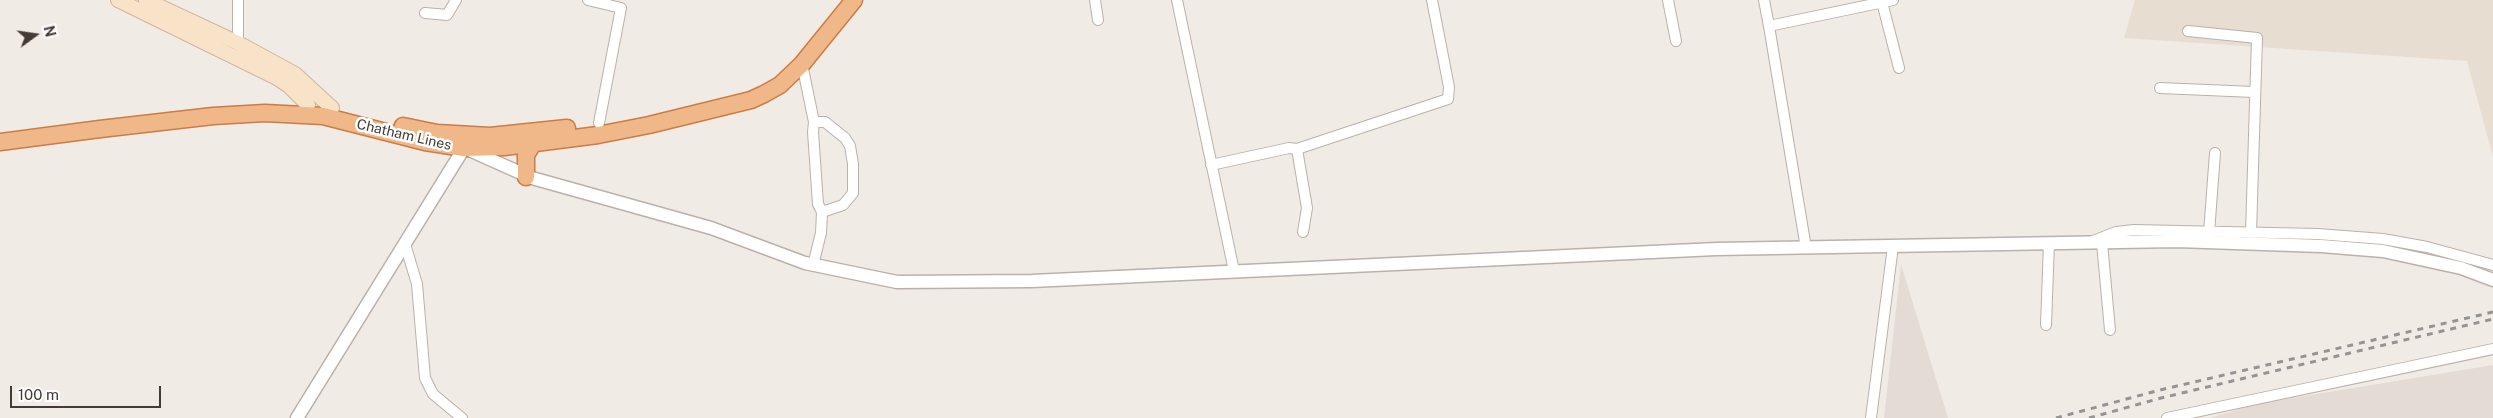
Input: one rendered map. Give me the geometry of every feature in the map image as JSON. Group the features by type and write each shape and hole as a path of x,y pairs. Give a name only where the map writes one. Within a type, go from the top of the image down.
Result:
{"highway":[{"name":"Chatham Lines","path":"0,132 228,105 308,105 332,108 437,133 465,142 599,123 659,113 725,97 767,82 796,56 840,0"},
{"name":"Chatham Lines","path":"0,142 147,123 264,113 323,116 425,142 533,144 649,125 751,100 780,84 802,64 854,0"},
{"path":"526,177 526,155 533,144"}],"main road":[{"path":"118,0 277,78 289,86 308,105"},
{"path":"146,0 238,44 295,74 332,108"}],"street":[{"path":"238,0 238,44"},
{"path":"425,13 448,15 456,0"},
{"path":"588,0 621,8 599,123"},
{"path":"1095,0 1098,20"},
{"path":"1177,0 1234,271"},
{"path":"1211,166 1289,148 1297,149 1448,99 1449,87 1432,0"},
{"path":"1668,0 1676,41"},
{"path":"1764,0 1806,248"},
{"path":"1769,26 1888,1 1899,68"},
{"path":"2188,31 2257,38 2251,233"},
{"path":"802,64 814,122 818,204 822,212 821,233 813,265"},
{"path":"2160,88 2254,92"},
{"path":"814,122 825,122 845,138 850,146 853,164 853,193 843,205 822,212"},
{"path":"297,418 405,244 465,142 526,177 712,228 813,265 897,282 1032,282 1706,250 2177,241 2320,246 2383,251 2461,268 2493,280"},
{"path":"1297,149 1307,208 1303,232"},
{"path":"2209,233 2215,153"},
{"path":"2088,243 2116,232 2134,230 2318,234 2383,239 2427,247 2493,265"},
{"path":"2102,243 2110,330"},
{"path":"405,244 417,284 425,378 432,394 462,418"},
{"path":"2046,325 2049,244"},
{"path":"1871,418 1893,246"},
{"path":"2167,418 2493,349"}],"shaded area":[{"path":"2135,0 2493,0 2493,157 2467,61 2124,38"},
{"path":"1901,264 1948,418 1884,418"},
{"path":"2493,365 2493,418 2210,418 2256,404"}],"railway":[{"path":"2056,418 2160,390 2493,312"},
{"path":"2089,418 2161,398 2493,319"}]}
